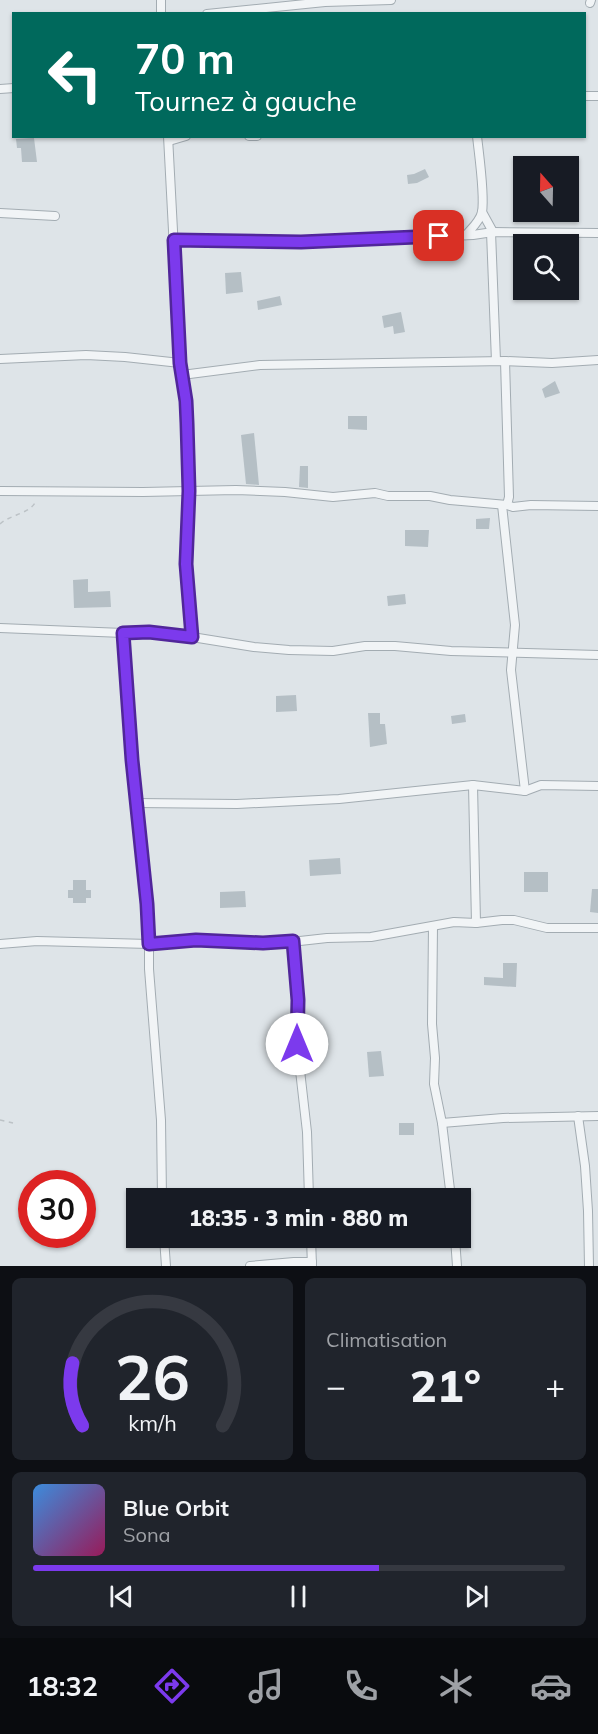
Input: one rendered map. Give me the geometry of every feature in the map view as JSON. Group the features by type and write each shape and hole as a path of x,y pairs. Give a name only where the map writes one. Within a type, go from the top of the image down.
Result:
{"street":[{"path":"226,12 324,2 391,0"},
{"path":"466,235 477,223 482,212 477,138"},
{"path":"169,139 180,363 187,423 189,491 186,564 192,637"},
{"path":"482,212 492,232 509,497 505,505 515,625 511,670 525,791"},
{"path":"0,213 55,216"},
{"path":"174,240 301,242 492,232 598,233"},
{"path":"0,359 86,355 180,363"},
{"path":"182,375 260,365 501,361 552,363 598,360"},
{"path":"0,491 268,491 333,497 375,493 388,496 430,496 513,507 598,506"},
{"path":"0,628 149,632 254,648 289,650 333,651 364,646 395,646 451,651 598,655"},
{"path":"123,633 136,803 147,904 161,1120 162,1188"},
{"path":"136,803 237,804 339,799 473,785 525,791 541,785 598,786"},
{"path":"473,785 476,923"},
{"path":"0,944 37,941 149,944 196,940 263,943 371,937 454,922 514,920 547,928 598,928"},
{"path":"433,926 432,1024 435,1084 450,1188"},
{"path":"293,941 298,1000 297,1044 307,1132 309,1188"},
{"path":"578,1116 587,1200 589,1266"},
{"path":"441,1123 503,1118 598,1116"},
{"path":"165,1248 166,1266"},
{"path":"250,1266 294,1262 312,1264 311,1248"},
{"path":"456,1248 457,1266"}],"path":[{"path":"0,524 10,516 34,506 38,491"},
{"path":"0,1120 13,1123"}],"building":[{"path":"34,138 37,162 22,162 21,148 17,148 16,139"},
{"path":"425,169 429,177 417,183 408,184 407,175"},
{"path":"241,272 243,292 226,294 225,273"},
{"path":"280,296 282,305 258,310 257,301"},
{"path":"401,312 405,332 394,334 393,326 384,328 382,316"},
{"path":"555,381 560,393 545,398 542,389"},
{"path":"348,416 367,416 367,430 348,429"},
{"path":"254,433 259,485 246,484 241,435"},
{"path":"300,466 308,466 308,488 299,487"},
{"path":"490,518 489,529 476,529 476,519"},
{"path":"405,530 429,530 428,547 405,546"},
{"path":"88,579 88,592 110,591 111,607 74,608 73,580"},
{"path":"405,594 406,604 388,606 387,596"},
{"path":"296,695 297,711 276,712 276,696"},
{"path":"368,713 380,713 380,724 385,724 387,744 370,747"},
{"path":"465,714 466,722 452,724 451,716"},
{"path":"340,858 341,874 310,876 309,860"},
{"path":"524,872 548,872 548,892 524,892"},
{"path":"73,880 86,880 86,890 91,890 91,898 86,898 86,903 73,903 73,898 68,898 68,890 73,890"},
{"path":"592,889 598,889 598,913 590,912"},
{"path":"245,891 246,907 220,908 220,892"},
{"path":"503,963 517,963 516,987 484,985 484,977 503,978"},
{"path":"381,1051 384,1076 369,1077 367,1052"},
{"path":"399,1123 414,1123 414,1135 399,1135"}],"route":[{"path":"297,1044 298,1000 293,941 263,943 196,940 149,944 126,694 123,633 149,632 192,637 186,578 189,491 187,423 180,363 174,240 301,242 439,236"}]}
